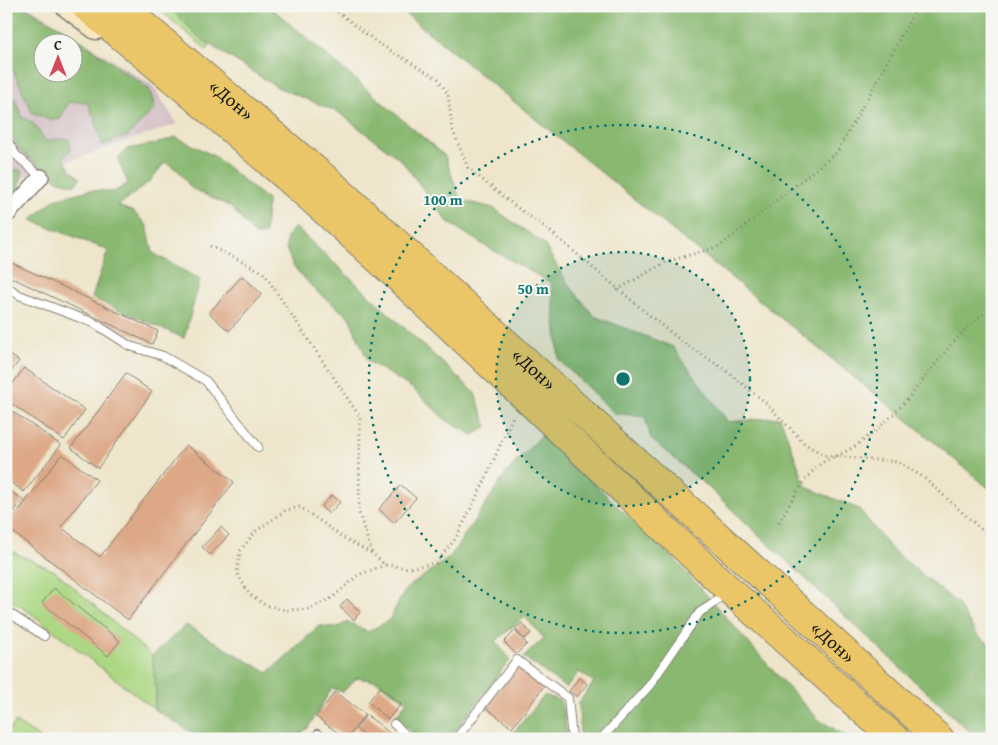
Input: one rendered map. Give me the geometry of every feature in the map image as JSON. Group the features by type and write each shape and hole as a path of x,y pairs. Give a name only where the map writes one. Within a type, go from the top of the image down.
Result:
{"highway":[{"name":"«Дон»","path":"85,6 186,90 389,269 727,588 895,739"},
{"name":"«Дон»","path":"121,6 332,185 940,739"}],"main road":[{"path":"67,6 279,179 307,195"}],"street":[{"path":"6,216 41,177"}],"lane":[{"path":"6,139 16,155 41,177"},
{"path":"6,286 19,295 94,323 130,346 163,356 206,382 258,447"},
{"path":"601,739 649,686 700,612 714,603 727,588"},
{"path":"6,611 44,636"},
{"path":"456,739 517,660 568,698 572,739"},
{"path":"394,724 404,733 403,739"},
{"path":"312,739 318,734 324,739"}],"path":[{"path":"330,6 378,43 438,79 448,94 452,128 468,168 546,228 617,290 684,343 725,370 765,402 805,444 824,455 898,462 923,477 992,539"},
{"path":"617,290 666,262 720,246 837,152 917,6"},
{"path":"210,246 263,272 360,417 359,513 372,554"},
{"path":"779,522 807,477 820,464 846,452 882,425 917,389 943,353 974,319 992,308"},
{"path":"385,565 372,554 347,540 300,507 286,510 256,531 240,551 237,573 249,594 265,605 286,610 308,608 332,598 358,576 385,565 409,568 436,563 456,538 485,480 522,395"}],"shaded area":[{"path":"6,6 28,6 69,32 32,32 32,82 82,82 82,41 153,86 177,124 25,176 6,199"}],"green space":[{"path":"6,6 23,6 69,32 32,32 32,82 82,82 82,41 149,89 155,108 128,136 102,145 95,120 87,102 69,102 60,119 49,120 32,112 10,63 6,65"},
{"path":"155,6 233,6 207,50"},
{"path":"168,6 269,6 445,156 460,200 493,208 544,244 566,281 594,316 673,347 728,422 780,417 806,487 859,509 891,549 957,603 977,635 992,646 992,739 978,739 708,487 651,439 645,417 614,413 559,360 551,283 482,244 448,222 401,160 338,112 277,87 201,39"},
{"path":"396,6 992,6 992,491 923,433"},
{"path":"6,94 15,99 22,117 33,123 46,141 69,139 71,150 63,157 70,169 80,178 75,185 59,181 21,151 6,127"},
{"path":"176,137 214,156 267,200 265,234 255,235 231,207 191,188 179,171 165,162 150,181 118,206 134,212 147,226 153,253 200,280 184,338 92,298 108,250 31,220 55,199 89,190 114,192 128,183 118,160 127,149 155,144"},
{"path":"17,169 23,172 17,191 6,204 6,177"},
{"path":"295,227 475,393 487,427 473,435 446,420 412,388 368,361 349,317 316,291 293,266 286,248 287,236"},
{"path":"542,435 679,564 819,720 851,739 580,739 579,702 594,682 579,672 566,688 524,657 544,638 525,617 495,641 510,659 449,739 411,739 412,731 395,718 407,701 376,681 357,678 343,692 332,688 308,728 294,739 226,739 197,736 154,709 156,692 152,656 186,625 268,673 319,626 338,627 348,622 368,632 389,620 406,589 450,557 507,472"},
{"path":"6,549 55,571 152,656 156,692 154,709 32,614 6,597"},
{"path":"545,695 560,701 564,713 567,739 494,739 495,736 512,734"},
{"path":"16,722 41,739 6,739 6,734"}],"building":[{"path":"12,263 158,331 152,344 6,275"},
{"path":"242,276 262,294 229,331 209,313"},
{"path":"6,352 19,361 6,378"},
{"path":"24,368 85,410 64,440 6,400 6,393"},
{"path":"126,373 152,392 98,468 71,448"},
{"path":"6,407 61,445 24,492 6,479"},
{"path":"186,445 234,482 128,620 6,527 62,454 97,480 61,527 100,557"},
{"path":"401,485 416,498 394,523 379,509"},
{"path":"6,488 23,500 6,521"},
{"path":"332,495 340,502 329,514 321,507"},
{"path":"221,527 229,535 210,555 202,547"},
{"path":"54,588 120,641 108,656 42,603"},
{"path":"347,599 360,612 354,620 340,607"},
{"path":"522,623 531,633 524,639 515,629"},
{"path":"515,631 527,644 516,654 504,642"},
{"path":"518,666 544,686 512,728 485,707"},
{"path":"579,678 587,684 577,697 569,691"},
{"path":"380,687 401,704 388,719 368,702"},
{"path":"335,692 365,714 347,739 316,717"},
{"path":"366,715 396,739 369,739 356,729"}]}
